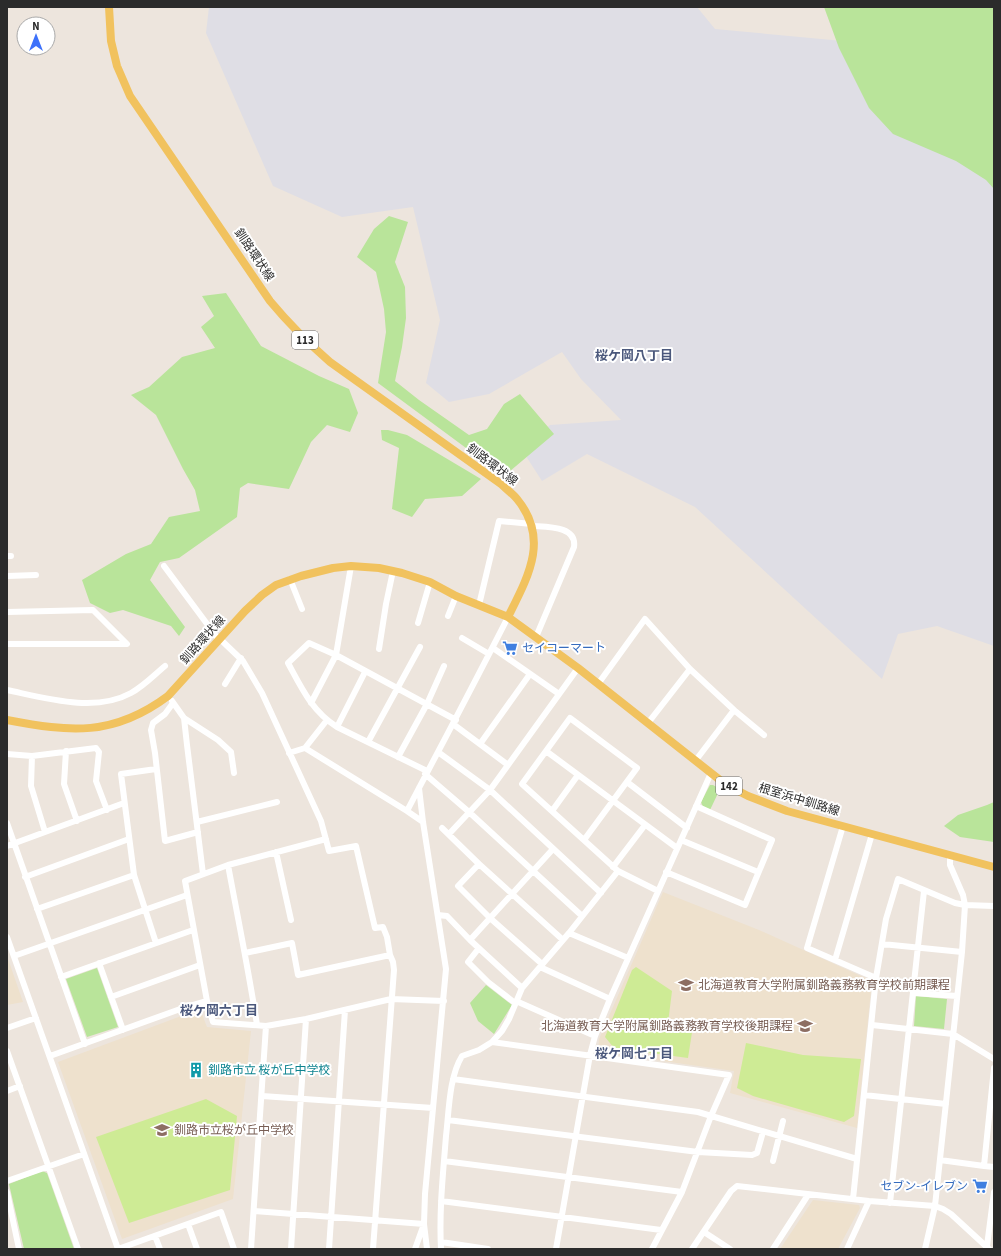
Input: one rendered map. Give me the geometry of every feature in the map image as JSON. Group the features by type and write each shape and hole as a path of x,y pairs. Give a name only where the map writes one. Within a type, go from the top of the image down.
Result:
{"main road":[{"name":"釧路環状線","path":"7,720 46,727 87,729 104,726 132,717 157,704 168,696 245,611 262,595 276,585 333,568 351,566 379,568 393,571 430,582 456,596 508,618 532,566 535,546 532,525 528,514 519,501 501,484 330,362 306,342 270,301 130,96 117,66 111,41 109,7"},
{"name":"根室浜中釧路線","path":"508,618 578,668 725,784 748,796 787,811 994,867"}],"street":[{"path":"479,605 499,521 550,527 565,531 573,536 575,542 574,547 536,637"},
{"path":"164,566 219,639 241,658 275,720 321,821 329,851 356,846 375,928 384,927 394,970 373,1249"},
{"path":"311,703 336,655 351,566"},
{"path":"379,649 393,571"},
{"path":"7,576 36,575"},
{"path":"290,580 302,610"},
{"path":"418,623 430,582"},
{"path":"448,616 456,596"},
{"path":"7,612 93,610 127,644 7,644"},
{"path":"407,811 426,773 455,722 508,618"},
{"path":"598,684 645,619 690,669 764,736"},
{"path":"462,638 491,651 530,674 559,694"},
{"path":"508,765 480,744 455,722 427,704 365,672 336,655 309,643 288,663 306,698 327,720 337,727 398,757 426,773 582,916"},
{"path":"368,742 396,688 420,647"},
{"path":"225,684 241,658"},
{"path":"7,690 68,702 105,702 117,699 130,693 165,666"},
{"path":"398,757 427,704 444,666"},
{"path":"449,834 490,790 578,668"},
{"path":"648,723 690,669"},
{"path":"337,727 365,672"},
{"path":"480,744 530,674"},
{"path":"168,696 184,718 218,740 231,752 234,773"},
{"path":"173,703 153,724 151,730 165,841 198,832"},
{"path":"696,760 734,710"},
{"path":"184,718 203,874"},
{"path":"584,840 637,768 570,718 522,784 616,869 658,891"},
{"path":"289,753 305,748 327,720"},
{"path":"7,754 32,756 96,748 99,752 96,781 107,810"},
{"path":"305,748 423,822"},
{"path":"66,751 64,784 77,821"},
{"path":"546,751 612,801 678,848"},
{"path":"438,752 490,790 601,893"},
{"path":"32,756 31,786 45,832"},
{"path":"156,769 122,774 124,804 134,875 144,910 156,943"},
{"path":"556,1249 582,1097 595,1036 628,958 711,773"},
{"path":"552,811 578,775"},
{"path":"627,782 687,828"},
{"path":"419,788 446,969 425,1194 424,1224 427,1249"},
{"path":"197,822 277,802"},
{"path":"7,846 124,804"},
{"path":"666,872 745,905 772,840 696,806"},
{"path":"7,823 85,1044"},
{"path":"488,1249 441,1246 441,1201 444,1161 453,1079 459,1060 462,1056 480,1050 492,1042 505,1025 522,988 601,893 645,825"},
{"path":"843,826 807,948 876,978"},
{"path":"442,828 479,864 563,940"},
{"path":"835,960 872,834"},
{"path":"326,838 228,865 185,881 186,895 207,1001 213,1022 266,1026 391,999 444,1001"},
{"path":"25,877 129,839"},
{"path":"681,840 758,872"},
{"path":"470,940 553,849"},
{"path":"276,852 291,920"},
{"path":"925,1249 935,1206 962,952 965,905 963,895 950,866 950,855"},
{"path":"479,864 458,886 541,965 610,999"},
{"path":"228,865 238,922 246,953 257,1025"},
{"path":"37,909 134,875"},
{"path":"853,1199 876,978 886,919 898,880 955,903 965,905 994,906"},
{"path":"890,1203 924,890"},
{"path":"14,956 186,895"},
{"path":"438,915 446,916 522,988"},
{"path":"62,977 193,930"},
{"path":"569,933 628,958"},
{"path":"7,937 118,1249 221,1212 234,1249"},
{"path":"246,953 292,943 298,975 390,956"},
{"path":"882,944 962,952"},
{"path":"479,948 468,962 488,982 516,1002 595,1036"},
{"path":"100,963 123,1030"},
{"path":"111,997 200,965"},
{"path":"914,993 957,996"},
{"path":"50,1056 182,1008 207,1001"},
{"path":"330,1249 345,1010"},
{"path":"7,1028 36,1018"},
{"path":"291,1249 306,1018"},
{"path":"872,1025 953,1034 994,1059"},
{"path":"251,1249 266,1026"},
{"path":"492,1042 729,1075 711,1116 682,1192 652,1249"},
{"path":"7,1051 78,1249"},
{"path":"984,1166 994,1068"},
{"path":"453,1079 698,1112 857,1159"},
{"path":"7,1091 20,1086"},
{"path":"864,1095 946,1104"},
{"path":"262,1096 433,1108"},
{"path":"448,1120 698,1152 752,1155 757,1153 763,1132"},
{"path":"773,1162 783,1120"},
{"path":"7,1181 84,1154"},
{"path":"940,1160 994,1167"},
{"path":"444,1161 682,1192"},
{"path":"692,1249 731,1191 737,1186 870,1202 935,1206 951,1214 988,1248"},
{"path":"7,1192 10,1217 19,1249"},
{"path":"988,1248 994,1192"},
{"path":"773,1249 808,1195"},
{"path":"441,1201 661,1230"},
{"path":"847,1249 870,1202"},
{"path":"254,1211 375,1219 424,1224"},
{"path":"188,1224 197,1249"},
{"path":"416,1249 424,1224"},
{"path":"704,1232 730,1249"},
{"path":"155,1236 160,1249"}],"shaded area":[{"path":"209,7 697,7 715,29 994,55 994,646 937,626 898,634 882,679 695,507 587,454 542,481 522,450 550,425 621,420 581,379 562,352 489,394 449,402 426,383 440,320 413,207 342,217 273,186 206,33"},
{"path":"663,892 759,930 872,981 857,1128 730,1093 734,1071 598,1052 599,1039"},
{"path":"7,956 23,1002 7,1005"},
{"name":"釧路市立桜が丘中学校","path":"200,1009 207,1027 251,1031 233,1199 122,1239 58,1062"},
{"path":"813,1200 859,1205 860,1208 838,1249 780,1249"}],"green space":[{"path":"824,7 994,7 994,189 986,180 956,161 893,134 869,108 839,48"},
{"path":"389,216 408,222 395,262 405,287 406,318 395,381 419,400 469,435 487,429 504,404 520,394 554,434 504,476 378,383 386,332 384,309 376,272 357,257 374,229"},
{"path":"226,293 261,346 319,376 349,389 358,413 350,432 327,425 311,442 289,489 248,483 240,488 237,517 179,558 160,562 150,580 185,627 179,636 171,626 123,610 110,613 90,603 82,580 126,554 151,544 169,517 200,511 195,490 156,415 131,395 149,387 182,357 215,348 201,327 214,316 202,296"},
{"path":"381,430 388,430 407,435 481,479 462,496 425,499 412,517 392,509 399,448 382,440"},
{"path":"710,785 720,789 710,810 703,807 701,802"},
{"path":"994,802 994,842 960,837 944,826 958,815"},
{"path":"636,967 672,991 668,1023 693,1026 688,1058 614,1048 605,1037 632,970"},
{"path":"97,968 118,1027 87,1037 66,979"},
{"path":"486,985 512,1005 494,1034 478,1021 470,1003"},
{"path":"916,996 947,999 944,1029 914,1026"},
{"path":"746,1043 803,1055 861,1059 854,1116 844,1122 753,1096 737,1088"},
{"path":"206,1099 237,1116 230,1190 129,1223 96,1137"},
{"path":"42,1171 47,1173 74,1249 24,1249 9,1184"}],"place":[{"name":"セイコーマート","path":"510,648"},
{"name":"北海道教育大学附属釧路義務教育学校前期課程","path":"686,985"},
{"name":"北海道教育大学附属釧路義務教育学校後期課程","path":"805,1026"},
{"name":"釧路市立 桜が丘中学校","path":"196,1070"},
{"name":"釧路市立桜が丘中学校","path":"162,1130"},
{"name":"セブン-イレブン","path":"980,1186"}],"district":[{"name":"桜ケ岡八丁目","path":"634,356"},
{"name":"桜ケ岡六丁目","path":"219,1011"},
{"name":"桜ケ岡七丁目","path":"634,1054"}]}
